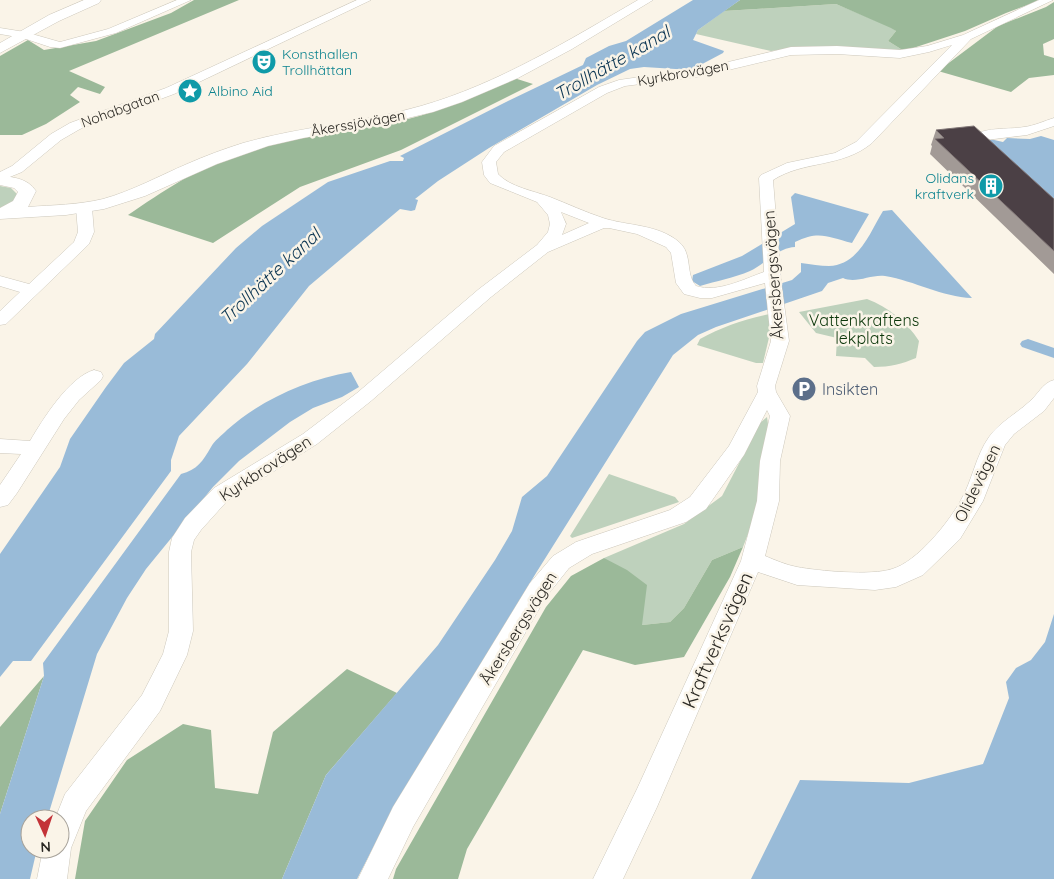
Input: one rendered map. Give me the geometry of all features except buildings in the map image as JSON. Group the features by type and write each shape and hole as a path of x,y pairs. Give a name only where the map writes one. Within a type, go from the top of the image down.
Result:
{"street":[{"path":"0,49 73,8 95,0"},
{"path":"0,31 25,35 54,45 60,45 112,31 186,0"},
{"name":"Nohabgatan","path":"8,177 56,136 75,126 170,91 366,0"},
{"name":"Åkerssjövägen","path":"1,214 84,208 129,196 195,167 280,137 406,115 457,99 548,57 647,0"},
{"name":"Åkersbergsvägen","path":"373,879 403,817 538,590 561,562 584,548 678,516 698,503 737,450 767,392 766,386 780,341 776,313 766,178 778,170 840,156 856,149 867,140 967,36 1048,0"},
{"name":"Kyrkbrovägen","path":"602,223 495,180 491,175 489,162 499,149 603,90 623,83 703,72 790,51 837,50 900,54 929,49 967,36"},
{"path":"999,160 977,139 988,135 1027,131 1054,122"},
{"path":"973,131 988,135"},
{"path":"1,214 18,206 27,194 26,188 8,177"},
{"name":"Kyrkbrovägen","path":"542,199 555,214 558,224 556,233 544,248"},
{"name":"Åkerssjövägen","path":"24,200 56,209"},
{"path":"0,320 81,244 86,232 84,208"},
{"path":"602,223 629,226 671,243 677,248 680,257 683,281 687,288 693,291 704,294 720,292 773,272"},
{"name":"Kyrkbrovägen","path":"70,815 75,803 151,703 175,656 181,630 180,552 183,538 193,524 221,494 310,439 364,397 485,292 544,248 602,223"},
{"path":"0,282 33,290"},
{"path":"0,499 13,484 66,402 94,376"},
{"name":"Olidevägen","path":"752,561 797,576 837,580 875,581 896,578 915,569 952,533 972,501 996,442 1007,429 1037,406 1054,386"},
{"name":"Kraftverksvägen","path":"608,879 647,798 752,561 768,501 770,461 780,416 767,392"},
{"path":"0,446 36,448"},
{"path":"52,879 55,859"}],"green space":[{"path":"194,0 239,0 69,71 105,87 100,94 78,87 70,95 80,102 46,124 22,135 0,135 0,56 28,40 44,50 96,41 171,13"},
{"path":"740,0 1041,0 965,31 904,51 888,41 896,31 836,4 724,11"},
{"path":"1054,2 1054,39 1043,44 1044,55 1054,58 1054,75 1029,78 1011,92 938,71 998,26"},
{"path":"836,4 891,27 896,31 888,41 904,51 805,47 771,51 696,34 698,30 724,11"},
{"path":"514,78 533,84 401,150 300,187 213,243 128,215 196,172 225,158 282,142 387,124 422,115 462,101"},
{"path":"0,186 11,188 17,194 14,201 0,209"},
{"name":"Vattenkraftens lekplats","path":"867,299 890,311 909,328 919,341 916,358 896,365 874,367 865,358 836,356 837,338 816,333 799,312"},
{"path":"770,314 771,329 763,363 756,363 697,345 700,339 717,331 743,321"},
{"path":"767,417 768,424 757,511 743,547 712,560 684,608 670,622 642,625 604,558 684,524 722,496 760,423"},
{"path":"609,474 675,497 679,502 572,538 570,536"},
{"path":"743,547 730,577 684,657 635,665 583,650 467,849 458,879 393,879 396,869 546,607 571,576 604,558 627,570 647,585 642,625 670,622 684,608 712,560"},
{"path":"347,669 397,693 326,775 282,879 75,879 85,821 127,760 183,724 211,730 215,788 258,794 273,732"},
{"path":"44,676 0,814 0,727"}],"water":[{"name":"Trollhätte kanal","path":"693,0 740,0 698,30 693,40 724,51 723,53 691,70 644,67 630,69 597,85 489,148 438,181 415,199 418,200 415,210 400,209 309,286 247,364 179,436 171,460 171,471 31,661 13,661 0,677 0,554 60,467 70,439 124,363 154,339 155,334 236,248 262,226 328,182 390,161 403,161 404,158 400,156 583,65 586,58 609,46 626,41"},
{"path":"1041,136 1054,140 1054,203 989,141 990,139 1003,142 1007,138 1030,139"},
{"path":"795,193 869,214 852,243 830,237 811,236 795,242 795,247 782,250 756,268 731,278 700,286 692,281 693,275 742,256 795,224 791,197"},
{"path":"892,210 972,298 950,295 885,276 853,280 843,278 828,283 822,291 716,327 698,335 673,355 536,573 395,805 357,879 282,879 326,775 438,645 495,560 512,531 522,497 547,476 637,341 645,332 681,314 792,280 801,272 801,263 829,266 848,260 862,246 883,211"},
{"path":"351,372 359,387 342,397 313,408 290,422 239,461 213,487 146,569 127,598 97,654 50,809 20,809 20,859 35,859 30,879 0,879 0,814 44,676 43,663 181,474 199,464 218,438 254,409 284,393 317,380"},
{"path":"1054,614 1054,879 751,879 800,780 909,783 983,764 1009,698 1006,682 1016,668 1031,660 1045,642"}],"waterway":[{"path":"1028,344 1054,353"}],"place":[{"name":"Konsthallen Trollhättan","path":"264,62"},
{"name":"Albino Aid","path":"190,91"},
{"name":"Olidans kraftverk","path":"991,186"},
{"name":"Insikten","path":"804,389"}]}
